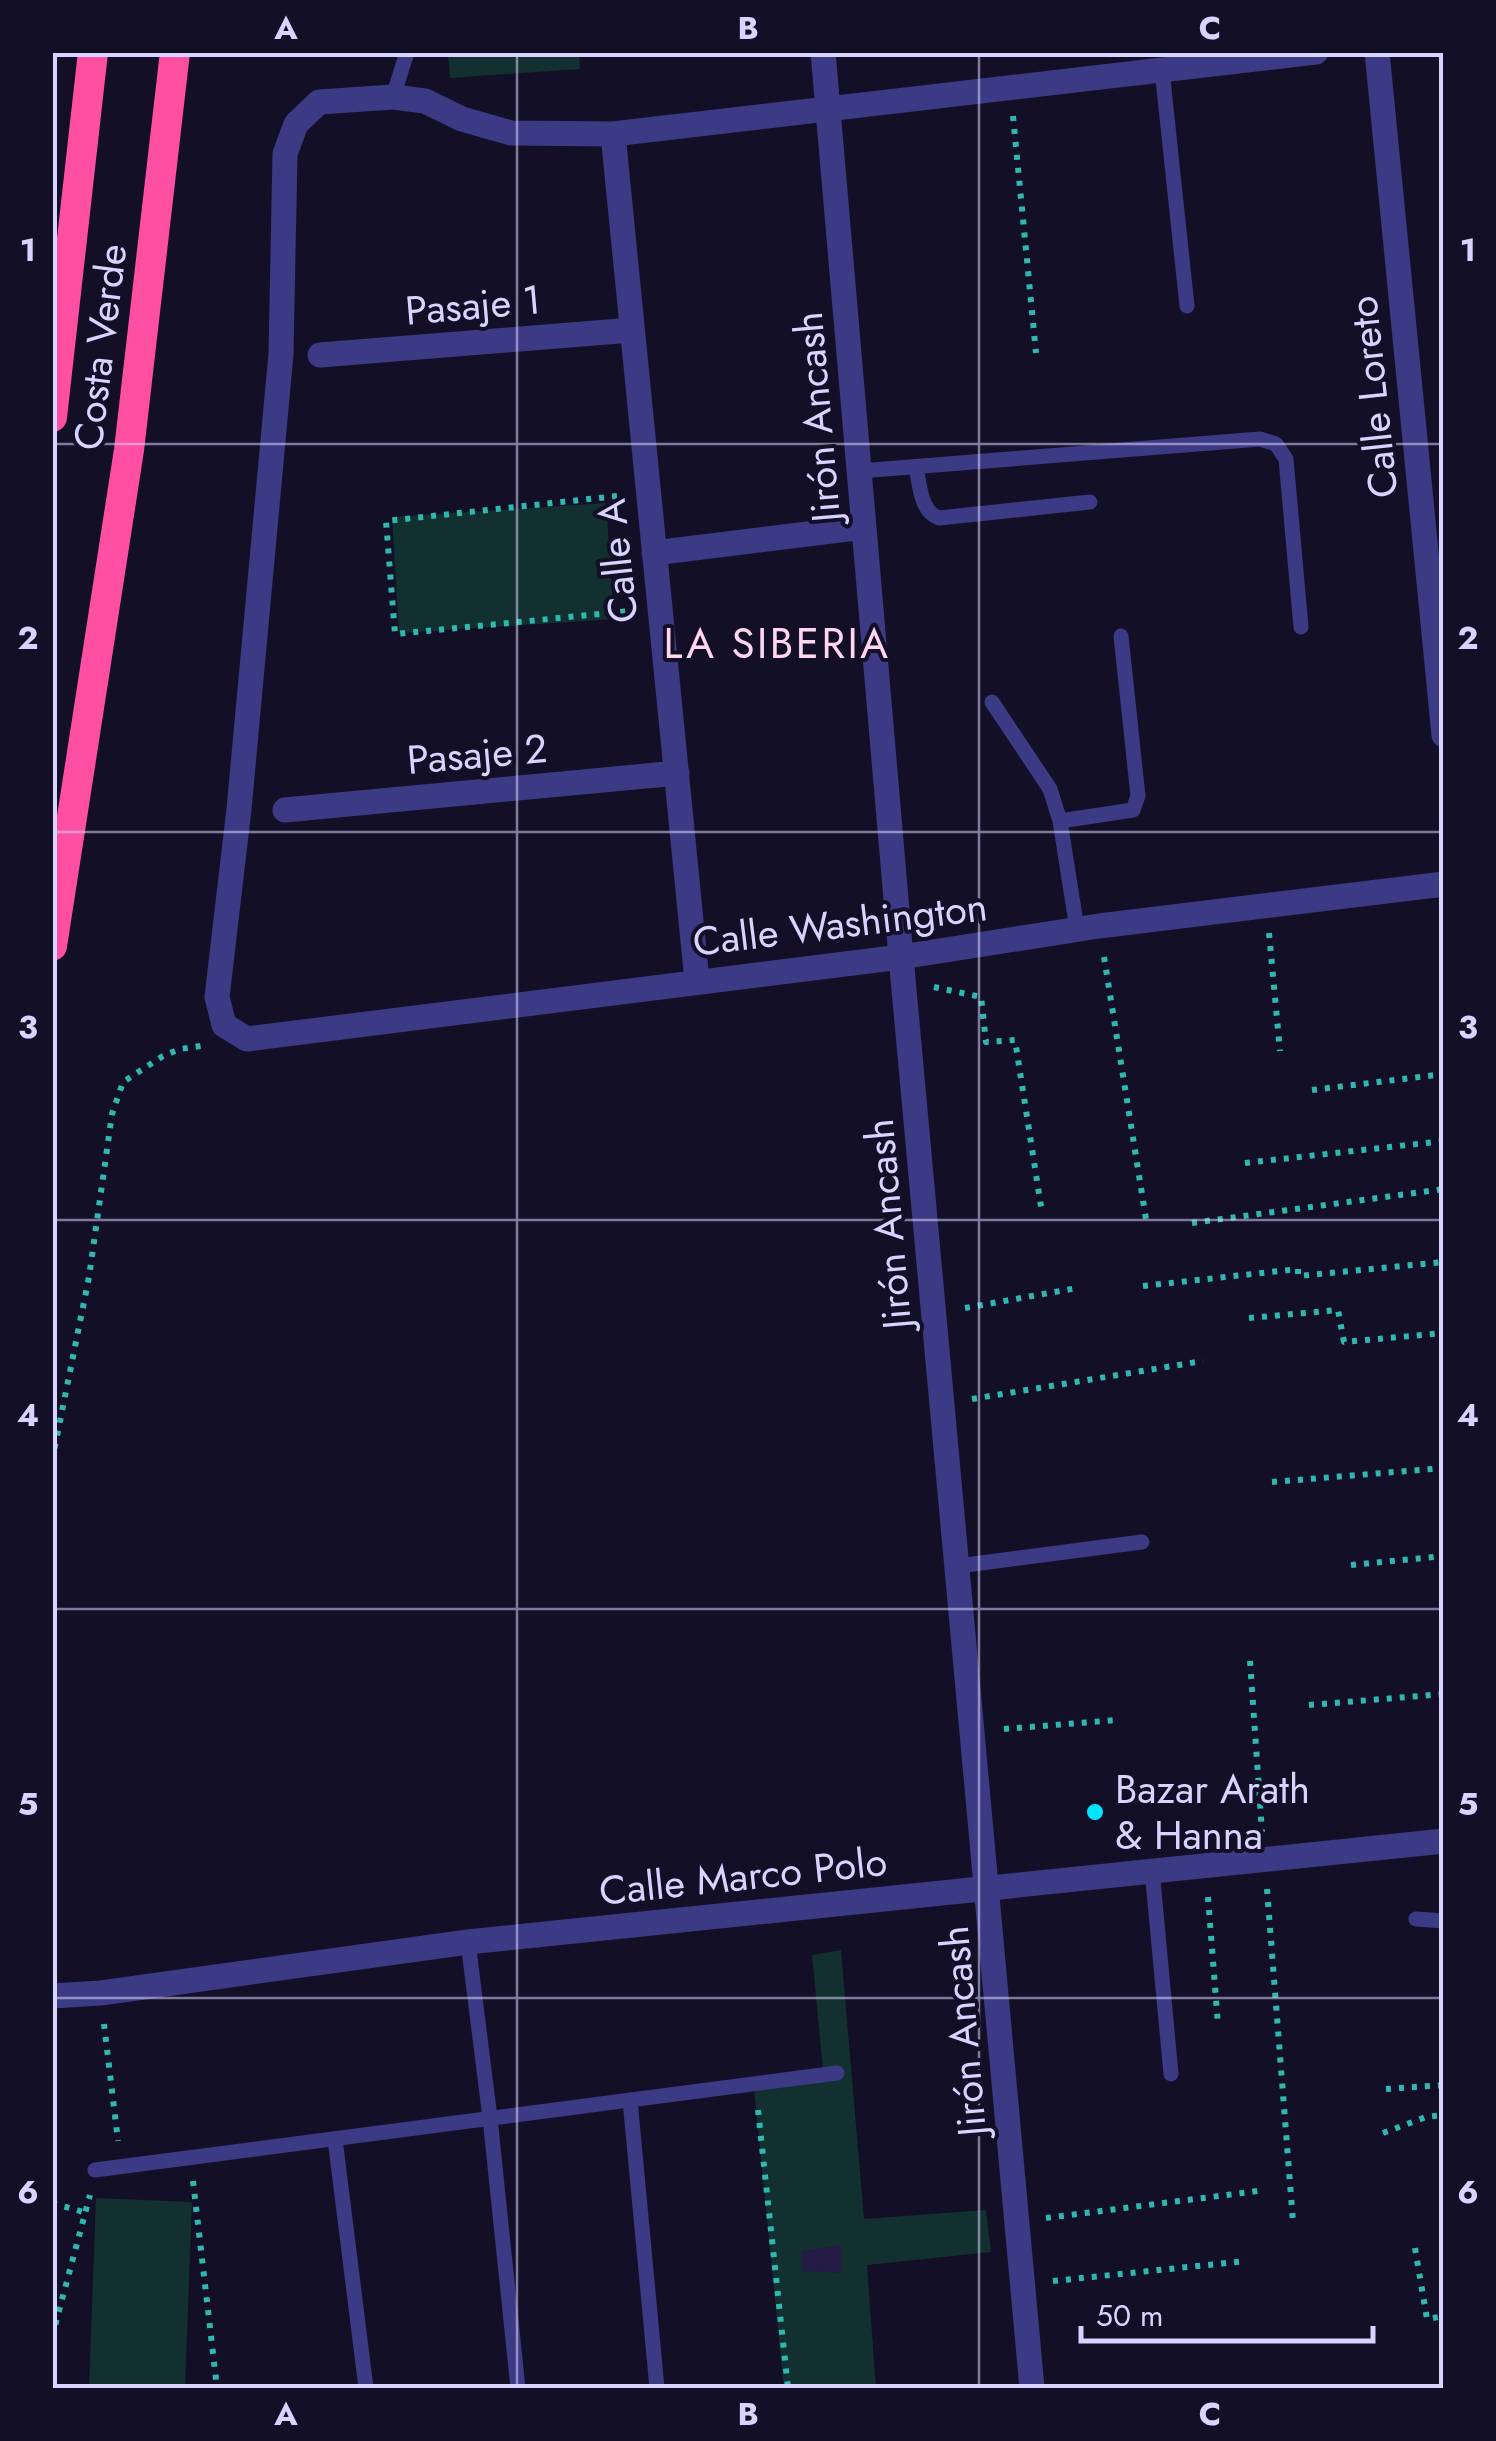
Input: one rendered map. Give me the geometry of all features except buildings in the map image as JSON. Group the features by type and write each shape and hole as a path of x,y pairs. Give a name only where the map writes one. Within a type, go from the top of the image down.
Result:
{"highway":[{"name":"Costa Verde","path":"52,416 93,52"},
{"name":"Costa Verde","path":"52,946 129,450 175,52"}],"street":[{"name":"Jirón Ancash","path":"823,52 1032,2388"},
{"path":"246,1039 224,1025 217,998 241,790 281,354 285,154 296,124 320,102 393,96 425,101 462,119 511,133 613,134 1316,52"},
{"name":"Calle Loreto","path":"1378,52 1444,735"},
{"name":"Calle A","path":"613,134 697,981"},
{"name":"Pasaje 1","path":"320,355 632,330"},
{"path":"654,553 864,528"},
{"name":"Pasaje 2","path":"285,810 677,773"},
{"name":"Calle Washington","path":"246,1039 697,981 902,968 1088,928 1444,884"},
{"name":"Calle Marco Polo","path":"52,1996 101,1994 468,1942 1444,1841"}],"lane":[{"path":"393,96 408,52"},
{"path":"1162,70 1187,306"},
{"path":"860,471 1260,439 1276,444 1286,459 1301,627"},
{"path":"916,467 926,508 939,518 1090,502"},
{"path":"1060,821 1133,810 1137,804 1121,636"},
{"path":"992,702 1050,789 1088,928"},
{"path":"958,1566 1142,1542"},
{"path":"1152,1870 1172,2074"},
{"path":"1416,1919 1444,1921"},
{"path":"468,1942 518,2388"},
{"path":"94,2170 836,2072"},
{"path":"630,2100 657,2388"},
{"path":"335,2139 366,2388"}],"path":[{"path":"1010,88 1036,353"},
{"path":"648,493 386,521 395,634 659,609"},
{"path":"1266,906 1280,1051"},
{"path":"1088,928 1146,1219"},
{"path":"902,968 982,998 986,1042 1016,1040 1042,1214"},
{"path":"52,1461 90,1277 112,1114 124,1082 162,1056 180,1049 246,1039"},
{"path":"1312,1090 1444,1074"},
{"path":"1245,1163 1444,1140"},
{"path":"1192,1223 1444,1189"},
{"path":"1143,1286 1298,1269 1298,1276 1444,1262"},
{"path":"934,1314 1077,1288"},
{"path":"1249,1318 1338,1310 1344,1342 1444,1333"},
{"path":"943,1404 1203,1361"},
{"path":"1272,1482 1444,1468"},
{"path":"1351,1565 1444,1556"},
{"path":"1250,1661 1293,2222"},
{"path":"1308,1705 1444,1694"},
{"path":"971,1731 1117,1720"},
{"path":"1206,1865 1218,2026"},
{"path":"101,1994 120,2166"},
{"path":"755,2084 788,2388"},
{"path":"1386,2089 1444,2085"},
{"path":"1383,2133 1426,2117 1444,2115"},
{"path":"190,2157 217,2388"},
{"path":"52,2337 94,2170"},
{"path":"1018,2222 1258,2191"},
{"path":"52,2203 86,2212"},
{"path":"1415,2248 1427,2319 1444,2316"},
{"path":"1023,2284 1246,2261"}],"green space":[{"path":"448,53 579,53 580,69 450,78"},
{"path":"606,503 614,619 399,633 392,517"},
{"path":"841,1950 864,2219 986,2210 991,2252 867,2265 876,2388 784,2388 754,2089 824,2081 812,1955"},
{"path":"96,2198 192,2202 185,2388 89,2388"}],"place":[{"name":"Bazar Arath & Hanna","path":"1095,1812"}],"district":[{"name":"LA SIBERIA","path":"777,643"}]}
